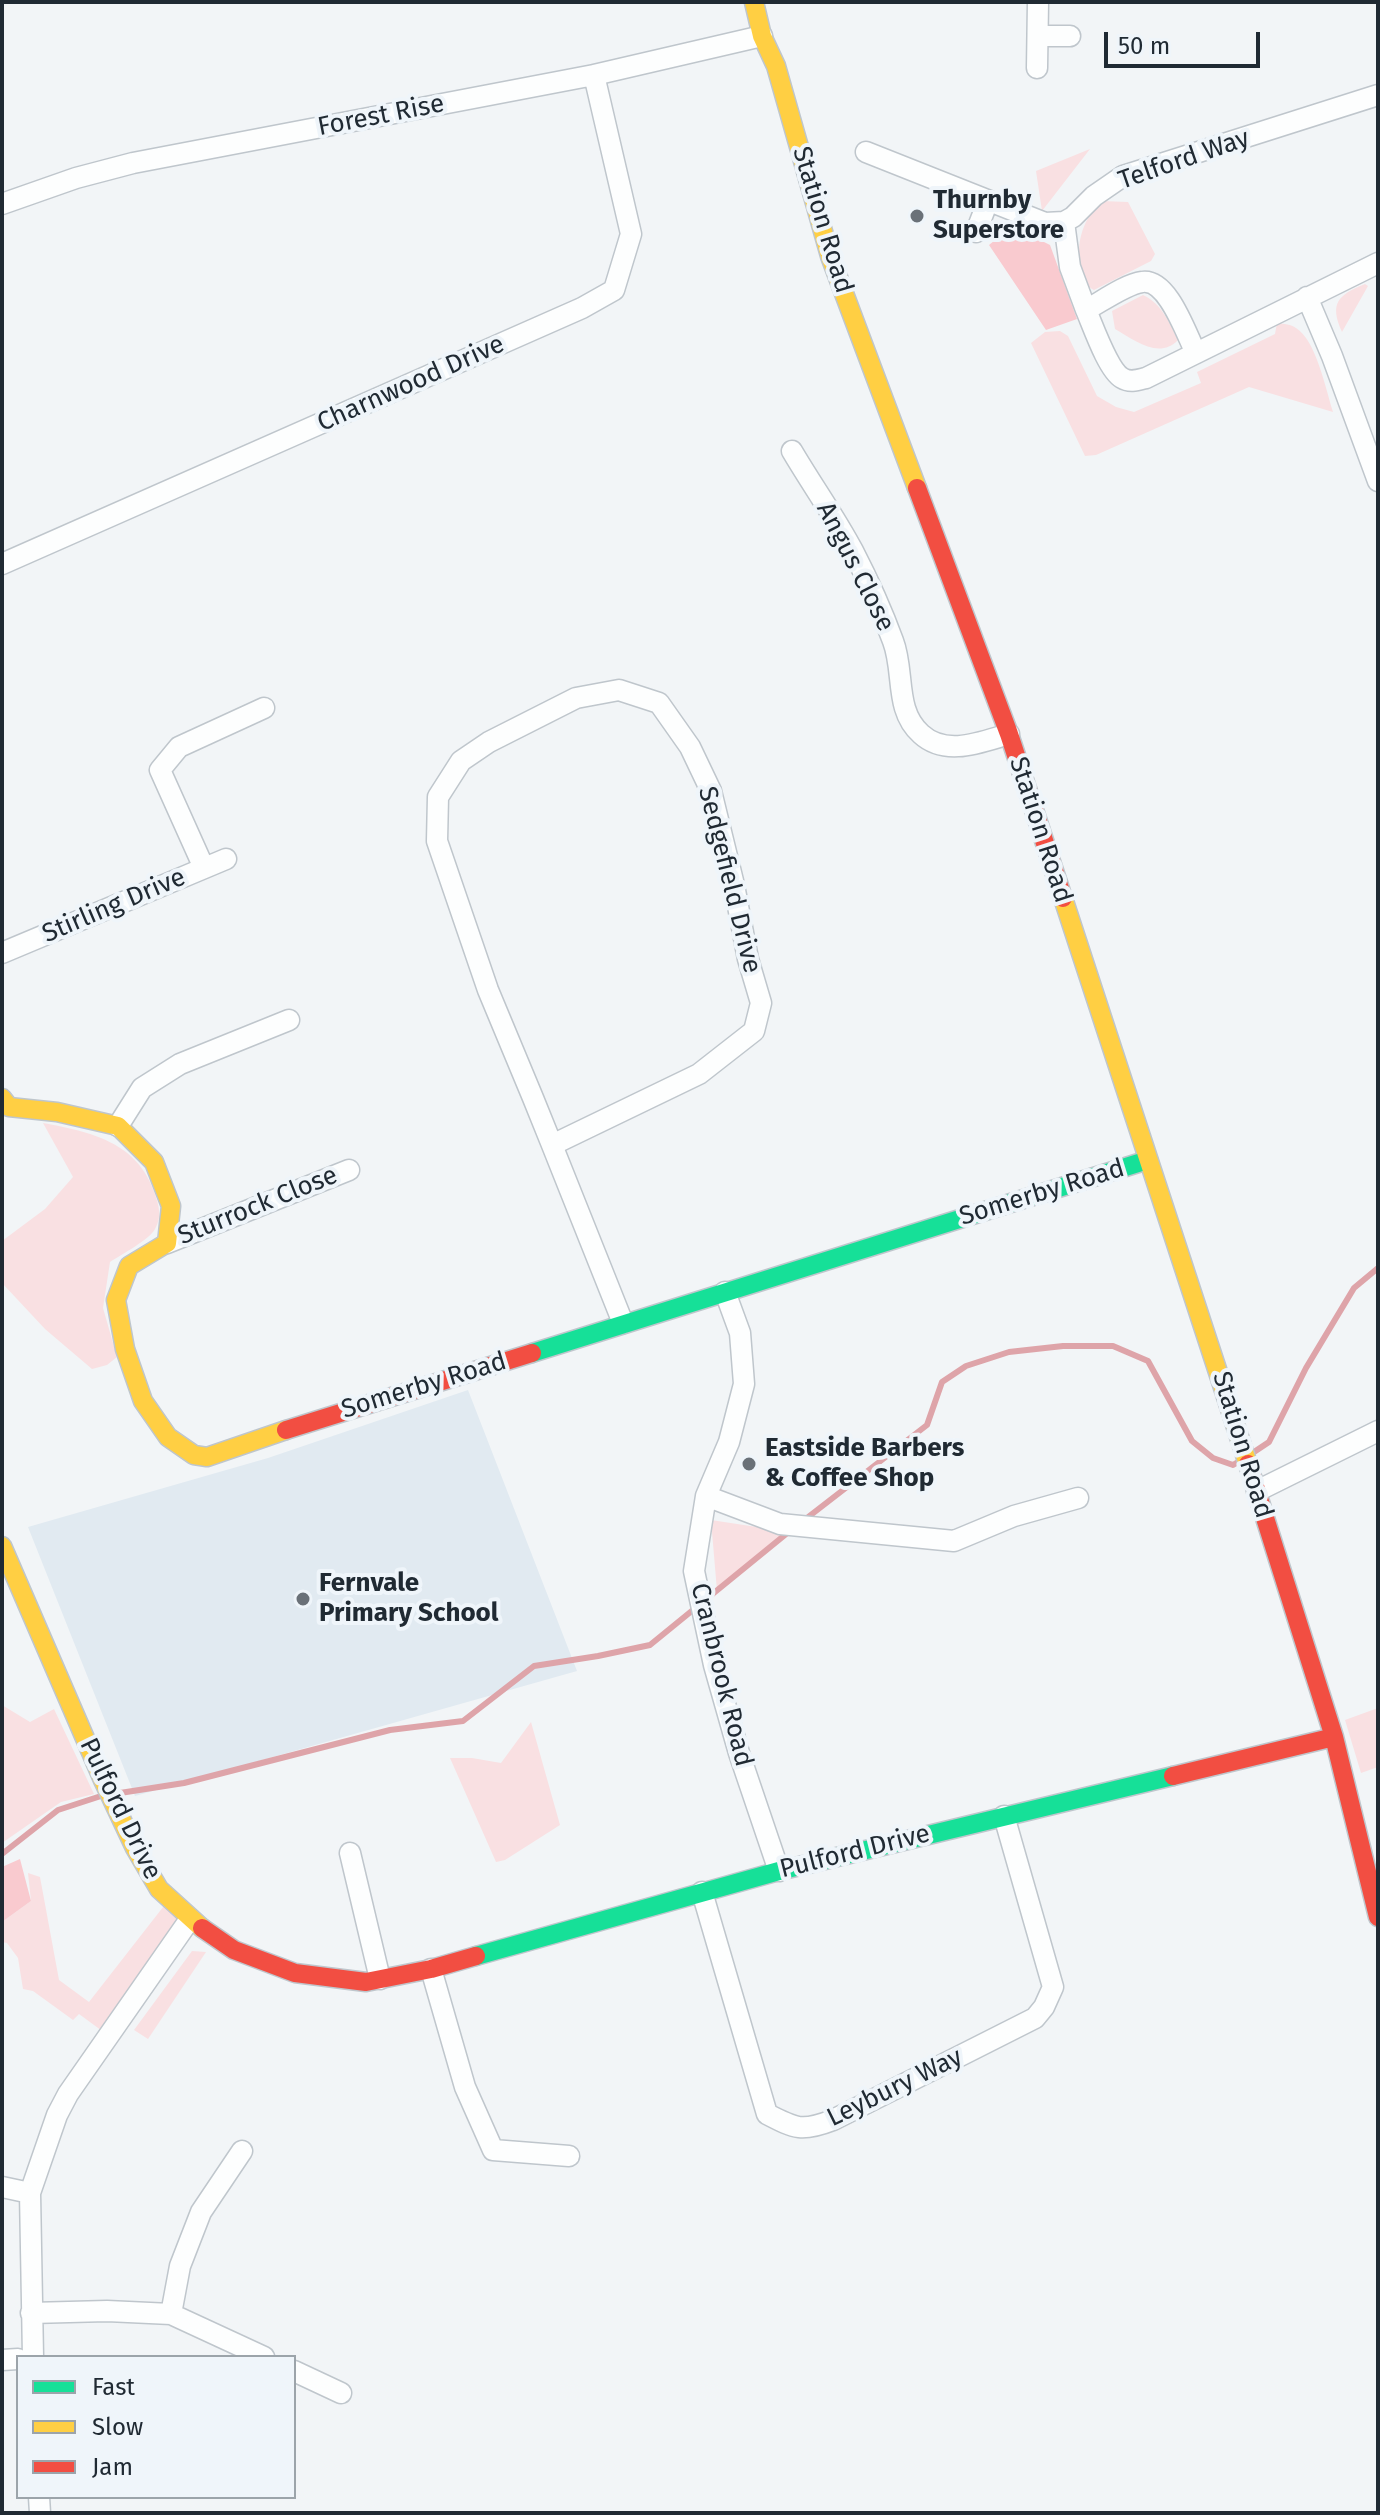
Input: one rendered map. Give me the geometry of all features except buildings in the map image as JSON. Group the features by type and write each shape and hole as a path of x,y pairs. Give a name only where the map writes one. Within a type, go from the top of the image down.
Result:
{"street":[{"name":"Station Road","path":"754,2 762,36 776,66 830,256 1009,734 1257,1491 1334,1737 1378,1917"},
{"path":"1037,68 1038,2"},
{"name":"Forest Rise","path":"2,204 76,178 133,163 594,75 762,36"},
{"path":"1039,36 1070,36"},
{"name":"Charnwood Drive","path":"2,564 582,308 614,290 631,234 594,75"},
{"name":"Telford Way","path":"1064,222 1123,176 1378,95"},
{"path":"866,152 1045,223 1064,222 1070,267 1086,310 1113,370 1125,381 1146,378 1378,263"},
{"path":"976,232 988,201"},
{"path":"1086,310 1135,284 1151,282 1160,286 1167,295 1196,353"},
{"path":"1307,297 1378,481"},
{"name":"Angus Close","path":"792,451 852,550 872,590 895,646 903,703 920,734 952,747 1009,734"},
{"name":"Sedgefield Drive","path":"552,1145 699,1074 754,1031 761,1003 748,959 711,791 690,747 659,703 619,690 576,698 489,742 461,761 438,797 437,841 488,990 623,1323"},
{"path":"204,868 160,770 179,747 264,708"},
{"name":"Stirling Drive","path":"2,953 226,859"},
{"path":"118,1126 142,1088 180,1064 289,1020"},
{"path":"2,1098 9,1107 57,1112 118,1126 154,1162 171,1206 167,1243"},
{"name":"Somerby Road","path":"167,1243 129,1266 116,1300 125,1349 143,1401 168,1437 194,1455 207,1457 623,1323 1148,1160"},
{"name":"Sturrock Close","path":"167,1243 349,1170"},
{"name":"Cranbrook Road","path":"725,1292 740,1333 744,1384 729,1442 706,1496 694,1571 714,1665 739,1753 779,1871"},
{"path":"1257,1491 1378,1431"},
{"path":"706,1496 780,1524 954,1541 1014,1516 1078,1498"},
{"name":"Pulford Drive","path":"2,1546 90,1752 135,1848 159,1889 190,1919 234,1950 295,1973 366,1982 431,1969 779,1871 1334,1737"},
{"name":"Leybury Way","path":"702,1892 767,2114 792,2127 809,2129 833,2120 1035,2018 1044,2007 1053,1987 1004,1816"},
{"path":"350,1853 380,1979"},
{"path":"33,2355 30,2193 57,2115 68,2094 190,1919"},
{"path":"431,1969 465,2087 493,2150 569,2156"},
{"path":"171,2314 180,2266 201,2212 242,2151"},
{"path":"2,2187 30,2193"},
{"path":"31,2313 107,2311 171,2314 260,2355"},
{"path":"296,2372 341,2393"}],"shaded area":[{"path":"1090,149 1042,211 1036,171"},
{"path":"1101,201 1128,202 1155,254 1151,261 1094,290 1084,280 1079,245 1088,217"},
{"path":"1012,226 1050,245 1077,319 1046,330 989,245"},
{"path":"1365,284 1368,286 1342,332 1336,314 1338,301"},
{"path":"1143,295 1160,308 1168,320 1178,340 1171,346 1146,346 1115,329 1112,311"},
{"path":"1277,323 1294,327 1309,343 1333,412 1249,387 1096,455 1085,456 1031,343 1045,332 1060,331 1068,336 1097,396 1116,407 1134,412 1201,383 1197,372 1275,334"},
{"path":"43,1123 95,1136 125,1151 147,1176 159,1207 159,1220 152,1233 110,1262 103,1308 117,1357 107,1365 92,1369 45,1329 2,1283 2,1241 45,1209 73,1177"},
{"name":"Fernvale Primary School","path":"468,1390 577,1671 135,1796 28,1527 268,1458"},
{"path":"711,1520 783,1531 782,1538 717,1591"},
{"path":"2,1705 30,1722 54,1709 94,1794 61,1802 2,1843"},
{"path":"1378,1708 1378,1767 1361,1773 1345,1720"},
{"path":"531,1722 560,1825 505,1860 496,1862 450,1758 501,1763"},
{"path":"20,1859 31,1901 2,1922 2,1867"},
{"path":"28,1873 40,1877 59,1980 89,2002 167,1902 190,1919 109,2036 79,2014 73,2020 33,1991 23,1989 18,1958 7,1943 2,1942 2,1922 31,1901"},
{"path":"192,1951 206,1952 148,2039 134,2030"}],"waterway":[{"path":"1251,1454 1269,1442 1306,1368 1354,1288 1378,1268"},
{"path":"803,1521 927,1425 942,1382 966,1366 1009,1352 1063,1346 1113,1346 1148,1361 1192,1441 1213,1458 1233,1465 1238,1462"},
{"path":"120,1793 184,1783 390,1730 463,1721 534,1666 650,1645 791,1530"},
{"path":"2,1854 58,1810 101,1796"}],"traffic: fast":[{"path":"532,1353 1148,1160"},
{"path":"476,1956 779,1871 1173,1776"}],"traffic: slow":[{"path":"754,2 762,36 776,66 830,256 917,488"},
{"path":"1063,898 1248,1464"},
{"path":"2,1098 9,1107 57,1112 118,1126 154,1162 171,1206 167,1243 129,1266 116,1300 125,1349 143,1401 168,1437 194,1455 207,1457 286,1430"},
{"path":"2,1546 135,1848 159,1889 202,1928"}],"traffic: jam":[{"path":"917,488 1009,734 1063,898"},
{"path":"286,1430 532,1353"},
{"path":"1248,1464 1334,1737 1378,1917"},
{"path":"1173,1776 1334,1737"},
{"path":"202,1928 234,1950 295,1973 366,1982 476,1956"}],"place":[{"name":"Thurnby Superstore","path":"917,216"},
{"name":"Eastside Barbers & Coffee Shop","path":"749,1464"},
{"name":"Fernvale Primary School","path":"303,1599"}]}
